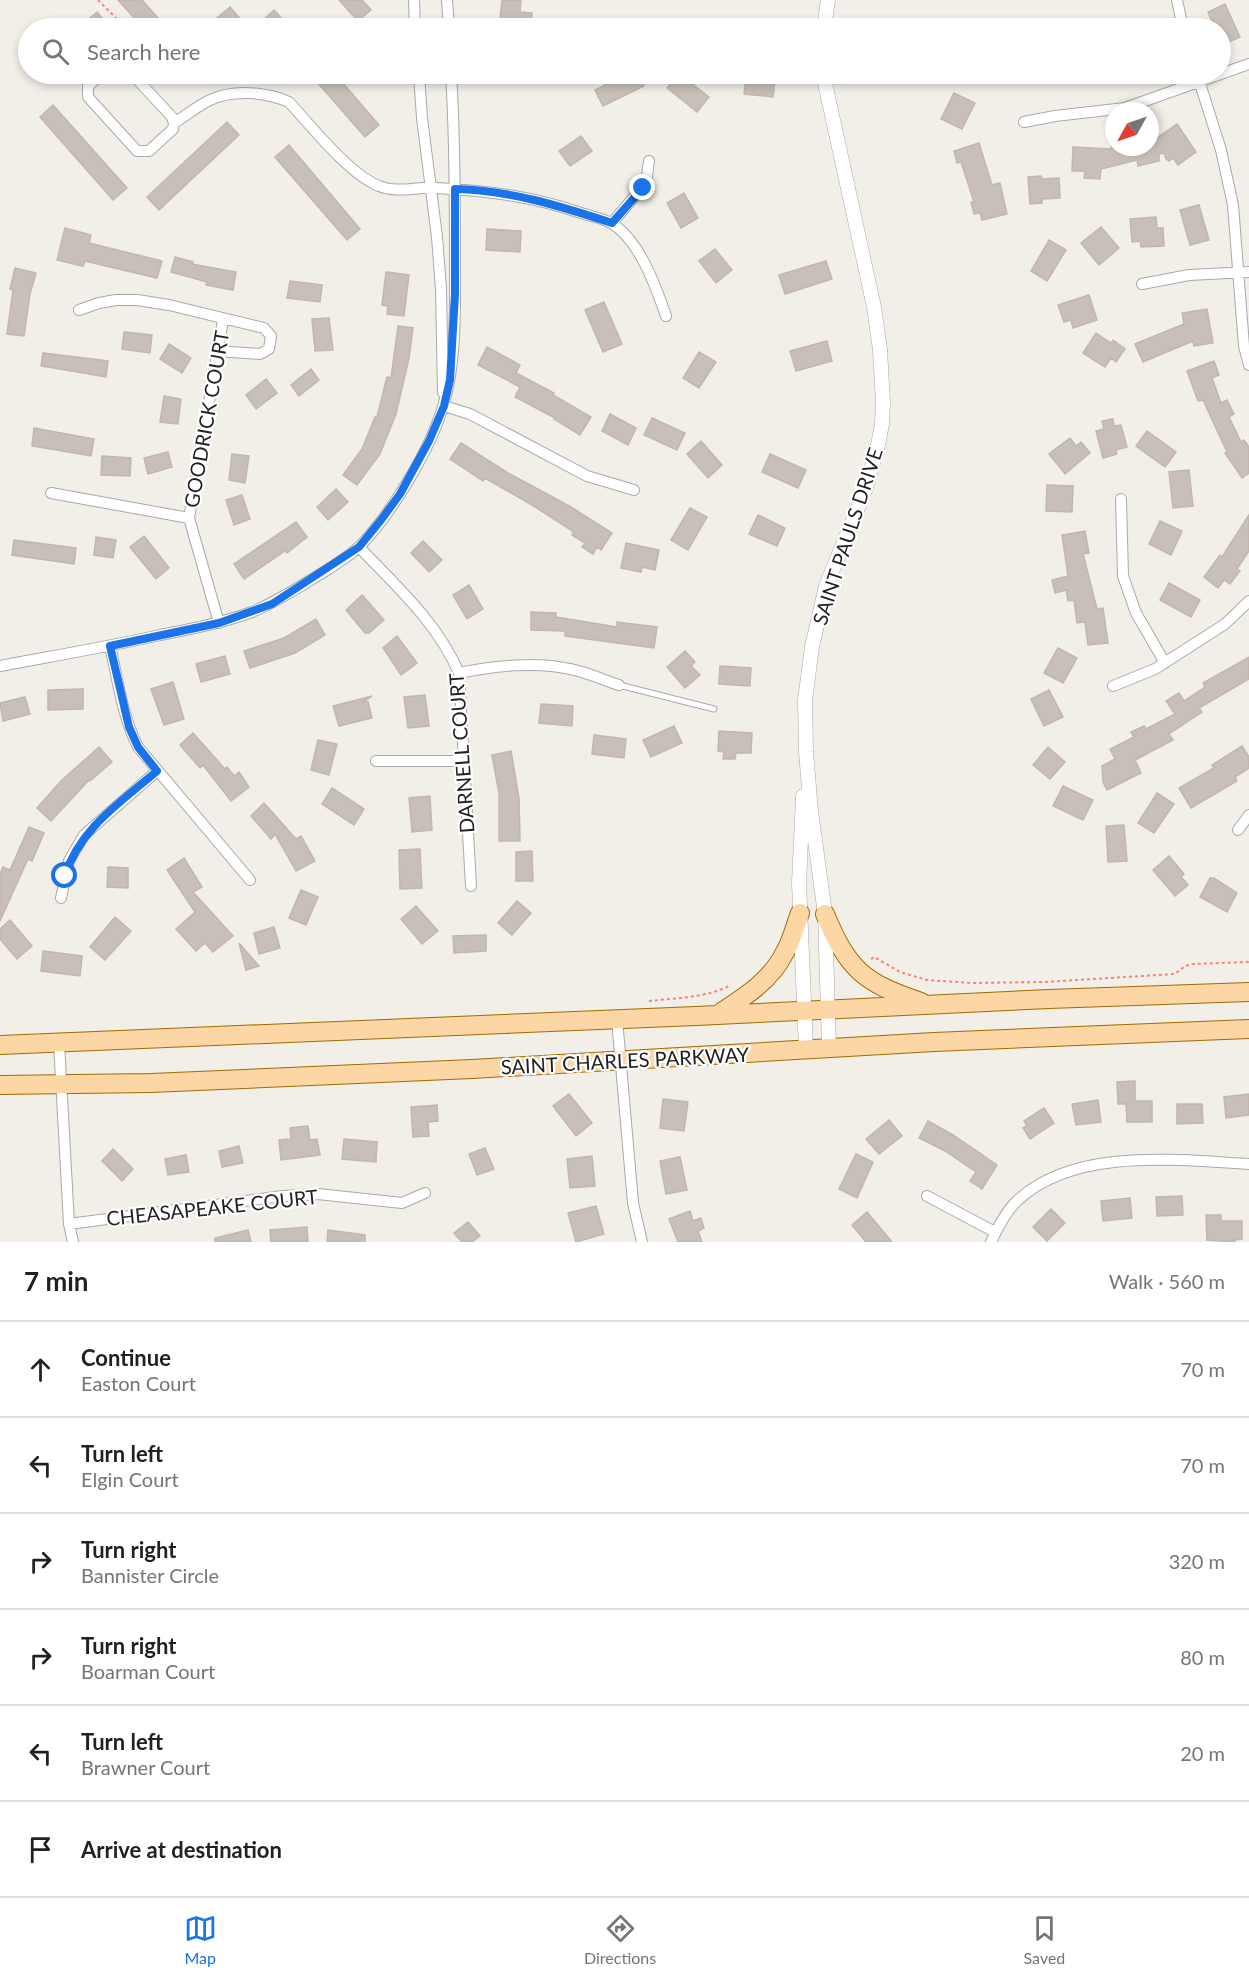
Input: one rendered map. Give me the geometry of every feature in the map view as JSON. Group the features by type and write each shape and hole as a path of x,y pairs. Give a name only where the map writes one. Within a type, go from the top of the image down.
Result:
{"main road":[{"path":"717,1015 755,988 774,970 786,951 800,913"},
{"path":"825,914 838,944 858,970 877,986 891,993 931,1005"},
{"name":"SAINT CHARLES PARKWAY","path":"0,1045 1249,992"},
{"name":"SAINT CHARLES PARKWAY","path":"0,1085 151,1083 1249,1029"}],"street":[{"path":"414,0 415,18"},
{"path":"447,0 448,18"},
{"path":"825,18 828,0"},
{"path":"1177,0 1181,18"},
{"path":"1231,69 1249,64"},
{"path":"90,84 88,86 88,98 137,151 149,151 172,129 174,123 172,117 141,84"},
{"path":"420,84 441,289 444,406"},
{"path":"0,666 219,623 272,604 359,547 400,494 429,441 444,406 450,380 455,294 455,154 452,84"},
{"name":"SAINT PAULS DRIVE","path":"806,1049 800,859 806,752 806,700 812,647 826,586 866,488 878,445 883,402 880,350 874,307 825,84"},
{"path":"1024,122 1125,108 1183,84"},
{"path":"1200,84 1221,150 1233,205 1243,272 1244,346 1249,365"},
{"path":"174,123 201,105 224,96 244,94 276,97 289,102 352,169 369,182 393,190 431,187 478,190 528,198 612,223 645,262 656,284 666,316"},
{"path":"612,223 646,183 649,161"},
{"path":"1142,284 1189,275 1243,272"},
{"path":"79,310 116,300 137,300 169,305 223,320 264,328 271,336 268,349 260,354 218,351"},
{"name":"GOODRICK COURT","path":"219,623 189,518 223,320"},
{"path":"444,406 470,414 587,476 634,490"},
{"path":"51,493 189,518"},
{"path":"1121,499 1123,576 1136,613 1165,663"},
{"name":"DARNELL COURT","path":"359,547 429,621 449,650 459,673 471,886"},
{"path":"1113,686 1165,663 1225,624 1249,601"},
{"path":"110,646 129,727 138,747 250,880"},
{"path":"459,673 485,668 553,666 570,668 619,685"},
{"name":"SAINT PAULS DRIVE","path":"806,752 811,811 825,914 828,1048"},
{"path":"376,761 463,761"},
{"path":"62,898 69,861 84,835 157,771"},
{"path":"1238,830 1249,815"},
{"path":"617,1019 633,1203 642,1242"},
{"path":"59,1044 69,1224 72,1242"},
{"path":"927,1196 993,1237 1006,1214 1018,1200 1046,1180 1068,1171 1100,1164 1170,1159 1249,1164"},
{"name":"CHEASAPEAKE COURT","path":"69,1224 283,1196 318,1194 402,1203 425,1193"}],"lane":[{"path":"619,685 714,709"}],"path":[{"path":"98,0 116,18"},
{"path":"858,970 874,957 900,972 927,980 972,983 1032,982 1175,974 1185,966 1192,964 1249,962"},
{"path":"647,1001 704,995 719,991 738,981"}],"building":[{"path":"118,0 142,0 158,18 134,18"},
{"path":"339,0 362,0 371,10 362,18 355,18"},
{"path":"502,0 521,0 520,12 532,13 532,18 500,18"},
{"path":"1225,4 1240,37 1231,41 1231,18 1211,18 1208,12"},
{"path":"230,7 239,18 217,18"},
{"path":"274,10 281,18 265,18"},
{"path":"97,12 102,18 90,18"},
{"path":"319,84 344,84 379,125 365,137"},
{"path":"607,84 643,84 644,86 603,106 595,90"},
{"path":"670,84 692,84 709,97 697,112 667,88"},
{"path":"745,84 775,84 773,97 744,94"},
{"path":"954,93 975,103 962,129 941,119"},
{"path":"53,105 127,188 113,200 40,117"},
{"path":"227,122 239,135 159,210 147,197"},
{"path":"1177,124 1196,152 1178,165 1173,158 1169,161 1164,153 1159,154 1159,137"},
{"path":"581,136 592,151 570,166 559,151"},
{"path":"979,143 992,185 1000,183 1007,214 982,220 980,213 974,214 971,202 974,202 961,162 957,163 954,151"},
{"path":"289,145 360,229 347,240 275,157"},
{"path":"1073,147 1105,149 1105,156 1159,156 1159,161 1138,166 1137,160 1101,169 1100,179 1084,178 1085,171 1072,171"},
{"path":"1041,176 1042,179 1059,178 1060,198 1042,199 1042,203 1030,204 1028,177"},
{"path":"684,193 698,218 681,228 667,203"},
{"path":"1199,205 1209,240 1190,245 1180,210"},
{"path":"1156,217 1157,228 1163,228 1164,246 1141,247 1140,241 1132,242 1130,219"},
{"path":"1101,227 1119,248 1099,265 1081,243"},
{"path":"65,228 91,235 89,243 162,261 157,278 85,261 83,266 57,260"},
{"path":"487,229 521,231 520,252 486,250"},
{"path":"1049,240 1066,250 1047,281 1031,271"},
{"path":"715,249 732,270 716,283 699,261"},
{"path":"175,257 193,262 192,264 236,272 233,290 206,285 207,282 171,272"},
{"path":"826,261 832,279 785,294 779,275"},
{"path":"15,268 36,273 30,294 24,336 7,334 13,290 10,289"},
{"path":"386,272 409,275 404,316 387,314 388,306 382,305"},
{"path":"290,281 322,285 320,302 287,298"},
{"path":"1089,295 1097,320 1073,328 1071,320 1064,322 1058,305"},
{"path":"604,302 622,344 603,352 585,310"},
{"path":"1207,309 1213,343 1194,346 1193,341 1143,362 1135,344 1184,324 1182,313"},
{"path":"329,318 333,350 315,351 312,319"},
{"path":"398,326 413,328 409,358 396,414 380,454 357,485 343,475 362,449 375,417 377,417 387,377 391,378"},
{"path":"124,332 152,335 150,353 122,349"},
{"path":"1096,333 1111,343 1113,340 1125,349 1116,362 1111,358 1105,367 1083,353"},
{"path":"827,341 832,361 796,371 790,351"},
{"path":"169,344 191,358 182,373 160,359"},
{"path":"487,347 520,365 516,373 554,393 553,395 591,417 580,435 555,418 515,397 520,387 478,365"},
{"path":"699,352 716,362 699,388 683,378"},
{"path":"43,353 108,361 106,377 41,366"},
{"path":"1214,361 1219,375 1212,378 1221,403 1227,400 1234,414 1229,417 1241,442 1244,440 1249,447 1249,473 1242,478 1225,453 1227,452 1203,400 1198,401 1187,371"},
{"path":"311,369 319,380 299,396 291,385"},
{"path":"266,379 277,393 256,409 246,395"},
{"path":"164,396 181,399 178,424 160,422"},
{"path":"610,414 636,428 628,445 602,431"},
{"path":"652,418 685,433 677,450 644,435"},
{"path":"1113,419 1114,426 1121,425 1127,447 1116,450 1117,454 1103,458 1096,431 1104,429 1102,421"},
{"path":"34,428 94,439 91,456 32,446"},
{"path":"1147,431 1176,452 1165,467 1136,446"},
{"path":"1070,438 1076,446 1081,442 1090,453 1065,474 1049,454"},
{"path":"701,441 722,465 708,478 687,454"},
{"path":"461,443 612,533 601,550 597,547 593,554 582,547 585,543 572,535 574,532 485,478 483,481 450,459"},
{"path":"168,452 172,467 148,474 144,458"},
{"path":"232,454 249,456 245,483 229,480"},
{"path":"770,454 806,470 798,488 762,472"},
{"path":"102,456 131,458 130,476 101,475"},
{"path":"1189,470 1193,506 1173,508 1169,472"},
{"path":"1047,485 1073,486 1072,512 1046,511"},
{"path":"336,489 348,502 328,520 317,507"},
{"path":"242,495 250,519 234,525 226,500"},
{"path":"690,508 707,517 688,550 671,540"},
{"path":"758,515 785,528 777,546 749,534"},
{"path":"1249,515 1249,551 1237,569 1240,571 1230,584 1224,580 1218,588 1204,577 1220,555 1222,557"},
{"path":"1160,521 1182,531 1171,555 1149,544"},
{"path":"296,522 307,537 287,553 285,551 244,579 234,564"},
{"path":"1085,531 1089,553 1083,554 1097,609 1103,608 1108,643 1088,645 1085,622 1077,623 1074,600 1068,601 1066,590 1055,593 1052,580 1068,576 1062,535"},
{"path":"144,536 169,568 156,579 130,547"},
{"path":"96,537 116,540 113,558 94,555"},
{"path":"14,540 76,548 74,564 12,555"},
{"path":"423,541 442,560 429,572 411,553"},
{"path":"626,543 659,550 655,570 642,567 641,572 621,568"},
{"path":"1169,583 1200,600 1191,617 1160,600"},
{"path":"469,585 483,609 467,619 453,595"},
{"path":"362,595 384,620 369,633 365,633 346,610"},
{"path":"531,612 556,613 556,617 617,627 617,622 657,627 654,648 565,636 565,631 531,630"},
{"path":"316,619 325,635 295,653 250,668 244,651 284,638"},
{"path":"397,636 417,663 401,675 383,648"},
{"path":"1058,648 1077,658 1063,683 1044,673"},
{"path":"685,651 695,662 691,666 700,675 685,688 667,667"},
{"path":"225,656 230,674 201,682 196,664"},
{"path":"1249,657 1249,679 1199,708 1202,712 1169,734 1173,740 1135,760 1141,773 1107,790 1103,782 1102,766 1115,759 1110,749 1134,737 1131,732 1144,726 1146,729 1175,714 1166,701 1179,693 1184,701 1205,687 1203,683"},
{"path":"720,666 751,668 750,686 719,684"},
{"path":"173,682 184,719 164,725 151,689"},
{"path":"83,689 83,709 48,710 48,690"},
{"path":"1049,690 1063,717 1044,726 1031,699"},
{"path":"425,695 429,726 408,728 404,697"},
{"path":"372,696 364,702 368,702 372,718 339,726 333,706"},
{"path":"25,697 30,714 3,721 0,703"},
{"path":"541,704 573,706 572,726 539,723"},
{"path":"674,726 682,743 651,757 643,740"},
{"path":"719,731 752,733 751,753 736,753 735,759 723,759 724,752 718,751"},
{"path":"193,733 225,769 227,767 234,776 239,772 249,787 231,801 203,765 200,768 180,745"},
{"path":"594,735 626,739 624,758 592,754"},
{"path":"318,740 337,744 329,775 311,770"},
{"path":"1242,746 1249,757 1249,768 1235,777 1237,781 1191,808 1179,788 1214,768 1212,765"},
{"path":"99,747 112,762 89,780 51,821 37,808 61,781"},
{"path":"1048,747 1065,762 1050,779 1033,765"},
{"path":"511,751 519,798 520,841 499,841 499,793 492,755"},
{"path":"1063,786 1093,800 1083,820 1053,806"},
{"path":"332,788 364,809 354,825 322,804"},
{"path":"1157,793 1174,804 1154,833 1138,823"},
{"path":"430,796 432,830 412,832 409,798"},
{"path":"264,803 296,839 301,836 315,861 296,871 275,834 271,839 251,816"},
{"path":"1124,825 1127,861 1108,862 1106,826"},
{"path":"29,827 44,833 32,861 28,859 0,921 0,874 3,867 10,870"},
{"path":"420,849 422,888 400,889 399,850"},
{"path":"532,851 533,881 516,881 516,852"},
{"path":"1169,856 1184,874 1181,877 1188,885 1175,896 1153,870"},
{"path":"184,858 202,887 193,892 233,936 213,952 205,943 196,951 176,929 195,912 167,870"},
{"path":"108,867 128,868 128,888 107,887"},
{"path":"1210,878 1214,878 1237,893 1227,912 1200,897"},
{"path":"301,890 318,897 306,925 289,918"},
{"path":"517,901 531,913 512,935 498,923"},
{"path":"416,906 438,931 422,944 401,919"},
{"path":"115,917 131,931 105,960 90,947"},
{"path":"10,920 32,946 17,959 0,939 0,929"},
{"path":"274,927 280,948 259,954 254,933"},
{"path":"486,935 486,951 454,953 453,936"},
{"path":"239,943 259,966 246,970"},
{"path":"43,951 82,956 80,976 41,971"},
{"path":"1135,1081 1135,1101 1152,1101 1152,1122 1127,1122 1126,1104 1118,1104 1117,1082"},
{"path":"569,1094 592,1123 576,1136 553,1106"},
{"path":"1249,1094 1249,1115 1226,1118 1224,1097"},
{"path":"663,1099 688,1102 684,1131 660,1128"},
{"path":"1098,1100 1101,1122 1076,1125 1072,1104"},
{"path":"1177,1104 1202,1104 1203,1123 1177,1124"},
{"path":"437,1105 438,1121 428,1122 429,1136 413,1137 411,1107"},
{"path":"1044,1108 1054,1123 1030,1139 1023,1128 1027,1125 1024,1121"},
{"path":"889,1120 902,1136 879,1154 866,1139"},
{"path":"928,1121 997,1165 982,1189 970,1181 976,1172 945,1151 919,1138"},
{"path":"308,1126 310,1140 317,1139 320,1155 281,1160 279,1140 291,1139 290,1128"},
{"path":"344,1139 377,1142 376,1162 342,1159"},
{"path":"239,1146 243,1163 222,1167 219,1151"},
{"path":"485,1148 494,1169 477,1175 469,1154"},
{"path":"113,1149 133,1169 122,1181 102,1161"},
{"path":"856,1154 873,1162 857,1198 839,1189"},
{"path":"186,1155 189,1172 168,1175 165,1159"},
{"path":"592,1156 595,1186 570,1188 567,1159"},
{"path":"680,1157 687,1190 666,1194 660,1161"},
{"path":"1182,1196 1183,1215 1157,1216 1156,1197"},
{"path":"1130,1198 1132,1218 1103,1221 1101,1201"},
{"path":"596,1206 604,1234 576,1242 568,1213"},
{"path":"1051,1209 1065,1223 1047,1241 1033,1227"},
{"path":"690,1211 693,1221 701,1218 704,1228 698,1231 702,1242 678,1242 669,1219"},
{"path":"867,1212 892,1242 866,1242 852,1225"},
{"path":"1206,1215 1221,1215 1221,1221 1242,1221 1242,1239 1235,1240 1235,1242 1207,1240"},
{"path":"468,1222 480,1236 472,1242 462,1242 454,1233"},
{"path":"307,1227 308,1242 271,1242 270,1230"},
{"path":"248,1230 251,1242 215,1242 215,1238"},
{"path":"328,1230 365,1235 365,1242 327,1242"}],"route":[{"path":"65,876 69,861 84,835 157,771 138,747 129,727 110,646 219,623 272,604 359,547 400,494 429,441 444,406 450,380 455,294 455,189 478,190 528,198 612,223 643,188"}]}
